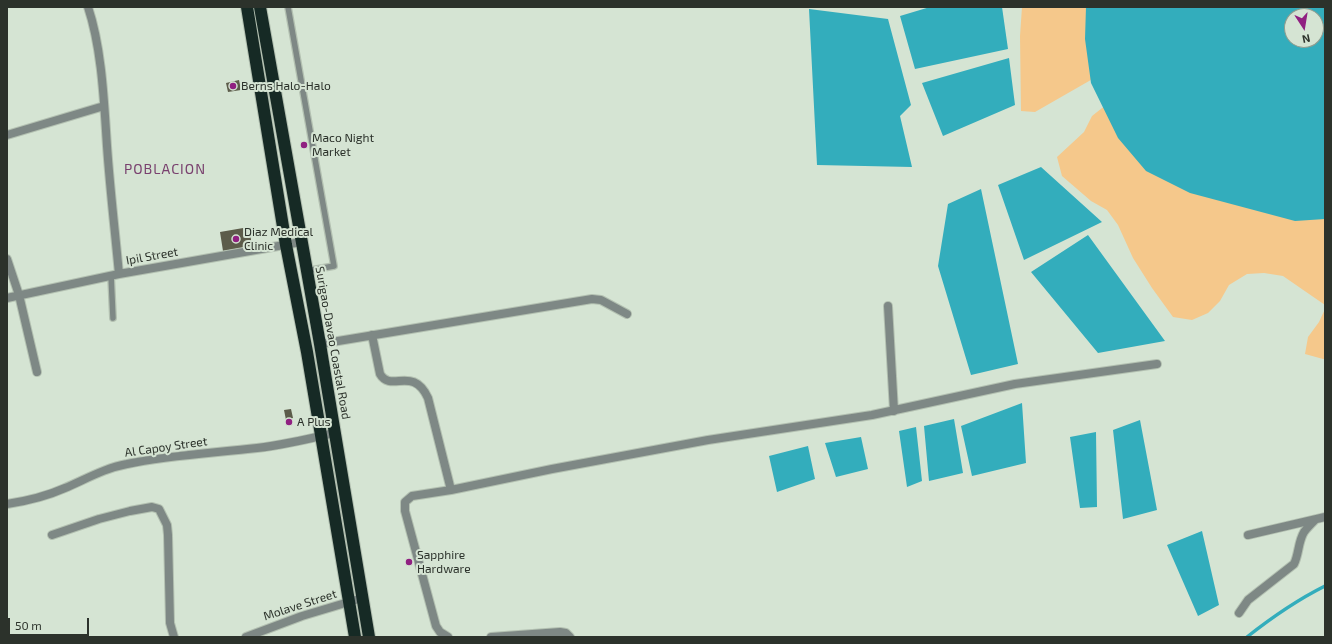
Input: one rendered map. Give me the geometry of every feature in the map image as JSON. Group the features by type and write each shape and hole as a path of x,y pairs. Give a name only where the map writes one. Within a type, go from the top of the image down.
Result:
{"highway":[{"path":"247,7 286,244 356,637"},
{"name":"Surigao-Davao Coastal Road","path":"260,7 320,344 369,637"}],"street":[{"path":"88,7 99,57 104,106 115,274"},
{"path":"7,135 104,106"},
{"name":"Ipil Street","path":"7,298 19,294 115,274 301,242"},
{"path":"7,259 19,294 37,372"},
{"path":"320,344 592,299 601,300 627,314"},
{"path":"888,306 894,411"},
{"path":"372,335 380,374 383,379 387,381 408,380 418,383 424,389 428,398 451,490"},
{"path":"448,637 440,632 436,626 405,511 405,502 412,496 451,490 552,469 708,440 894,411 1015,384 1157,364"},
{"name":"Al Capoy Street","path":"7,504 24,502 65,488 101,472 126,464 160,458 257,448 334,433"},
{"path":"52,534 130,511 152,507 159,509 168,530 170,623 174,637"},
{"path":"1248,535 1325,517"},
{"path":"1239,613 1248,600 1294,564 1298,556 1304,533 1315,520"},
{"name":"Molave Street","path":"246,637 302,616 362,598"},
{"path":"491,637 560,632 566,633 570,637"}],"lane":[{"path":"288,7 334,266 306,271"},
{"path":"113,318 115,274"}],"shaded area":[{"path":"1022,7 1122,7 1103,73 1035,112 1021,111 1020,36"},
{"path":"1136,81 1325,142 1325,305 1283,276 1264,273 1247,274 1229,285 1220,301 1208,313 1192,320 1173,317 1133,258 1118,225 1107,210 1091,201 1062,176 1057,157 1084,132 1092,116"},
{"path":"1325,309 1325,359 1323,359 1305,354 1308,337 1319,322"}],"water":[{"path":"930,7 1002,7 1008,49 915,69 900,16"},
{"path":"1086,7 1325,7 1325,219 1295,221 1190,193 1146,171 1118,138 1091,83 1085,39"},
{"path":"809,9 888,19 911,105 900,116 912,167 817,165"},
{"path":"1009,58 1015,105 943,136 922,83"},
{"path":"1041,167 1102,222 1024,260 998,185"},
{"path":"981,189 1018,364 971,375 938,266 948,204"},
{"path":"1088,235 1165,341 1098,353 1031,272"},
{"path":"1022,403 1026,463 972,476 961,426"},
{"path":"954,419 963,473 929,481 924,426"},
{"path":"1140,420 1157,510 1123,519 1113,430"},
{"path":"916,427 922,481 907,487 899,431"},
{"path":"1096,432 1097,507 1080,508 1070,437"},
{"path":"861,437 868,469 836,477 825,443"},
{"path":"808,446 815,479 777,492 769,456"},
{"path":"1202,531 1219,605 1198,616 1167,545"}],"building":[{"path":"239,80 241,90 228,92 226,83"},
{"name":"Diaz Medical Clinic","path":"249,227 252,246 223,251 220,232"},
{"path":"291,409 293,418 286,420 284,410"}],"waterway":[{"path":"1247,637 1284,610 1325,586"}],"place":[{"name":"Berns Halo-Halo","path":"233,86"},
{"name":"Maco Night Market","path":"304,145"},
{"name":"Diaz Medical Clinic","path":"236,239"},
{"name":"A Plus","path":"289,422"},
{"name":"Sapphire Hardware","path":"409,562"}],"district":[{"name":"POBLACION","path":"165,169"}]}
